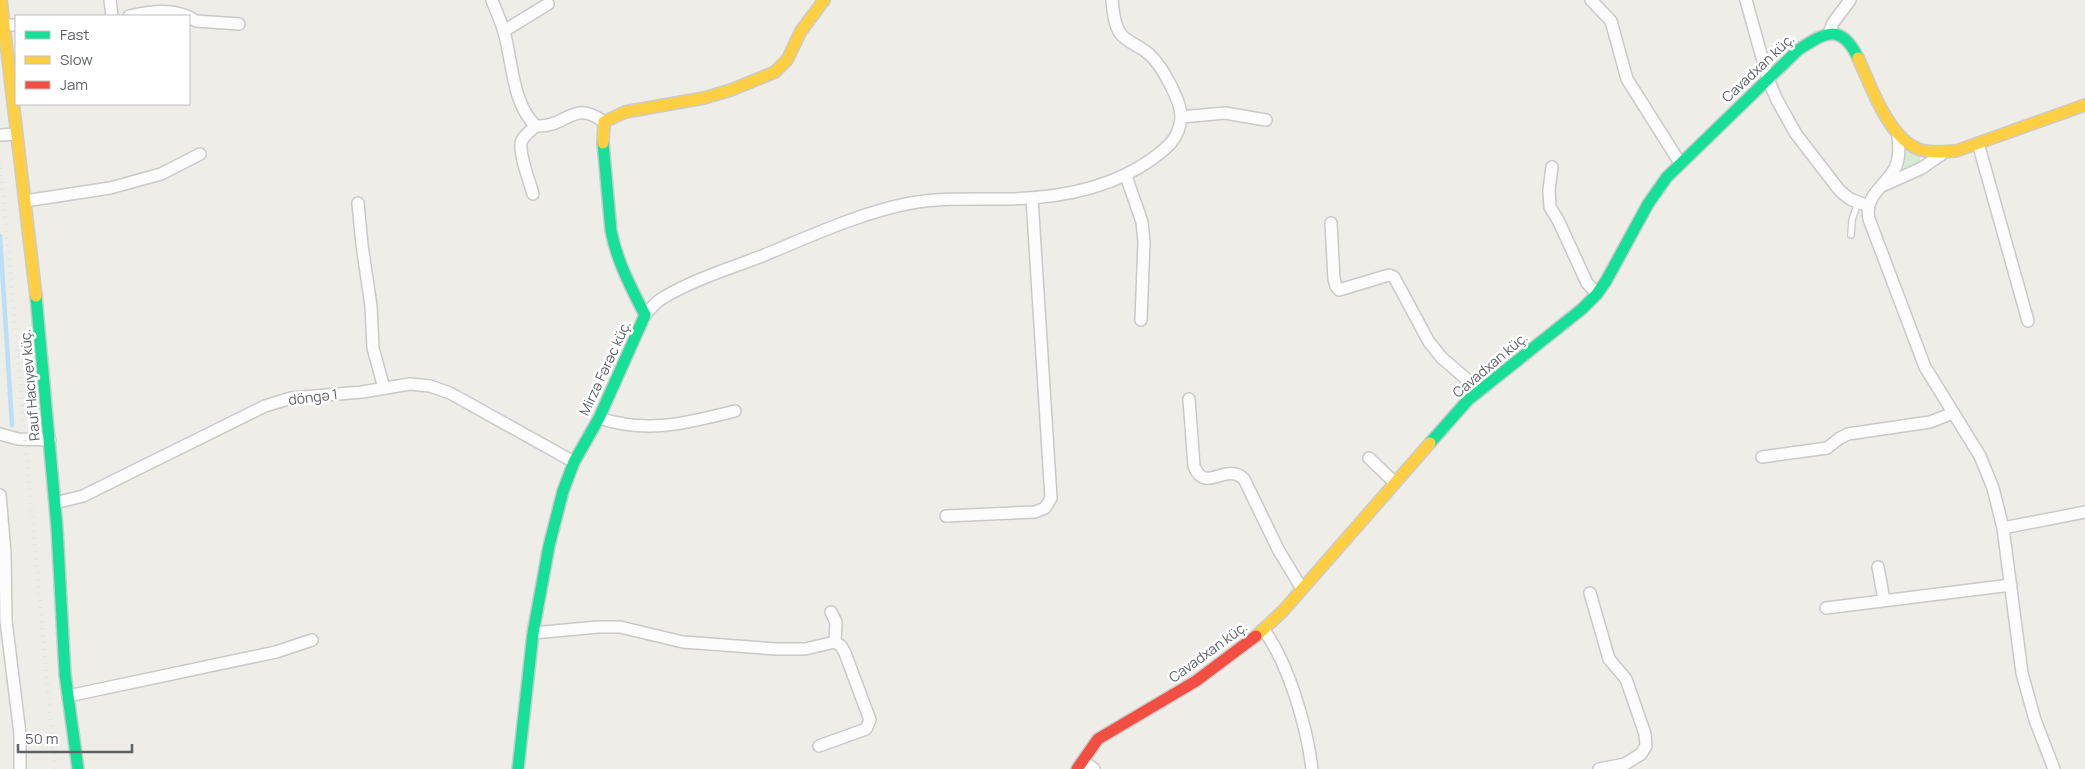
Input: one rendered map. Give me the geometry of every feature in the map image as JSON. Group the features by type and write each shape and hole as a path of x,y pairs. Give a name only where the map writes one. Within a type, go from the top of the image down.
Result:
{"street":[{"name":"Rauf Hacıyev küç.","path":"1,0 16,134 35,275 55,503 68,696 78,769"},
{"path":"110,0 112,15"},
{"path":"492,0 504,32 521,101 528,119 536,126"},
{"path":"533,194 521,150 522,142 536,126 553,124 576,113 588,112 594,113 604,122 625,112 704,98 731,90 775,72 787,60 802,31 824,0"},
{"path":"645,315 659,300 699,281 819,233 888,208 931,200 1055,196 1101,185 1126,176 1170,146 1176,136 1181,117 1177,100 1158,65 1150,54 1123,37 1118,30 1112,0"},
{"path":"1591,0 1612,21 1627,79 1680,163"},
{"path":"1746,0 1768,79 1777,100 1796,134 1840,191 1863,204 1915,345 1925,367 1980,456 1988,475 1999,506 2003,528 2017,650 2022,673 2035,720 2054,769"},
{"path":"1850,0 1828,33 1846,39 1851,46 1898,136 1898,161 1894,169 1881,186 1863,204"},
{"path":"504,32 548,4"},
{"path":"134,15 158,10 178,12 184,15"},
{"path":"190,18 239,24"},
{"path":"4,26 15,25"},
{"name":"Cavadxan küç.","path":"1080,765 1090,749 1107,733 1196,681 1264,630 1302,590 1479,390 1597,294 1648,204 1680,163 1798,50 1819,36 1828,33"},
{"path":"1881,186 1922,168 1942,154 2085,105"},
{"path":"1181,117 1226,113 1266,120"},
{"name":"Mirzə Fərəc küç.","path":"518,769 533,634 549,546 563,491 574,462 598,418 645,315 628,282 614,246 603,151 604,122"},
{"path":"0,135 16,134"},
{"path":"1898,136 1917,148 1942,154"},
{"path":"1978,143 2028,321"},
{"path":"25,201 110,188 161,174 200,154"},
{"path":"1552,167 1549,190 1550,207 1558,220 1587,283 1597,294"},
{"path":"1126,176 1142,222 1144,242 1141,320"},
{"path":"946,516 1035,512 1045,508 1052,498 1032,198"},
{"path":"358,203 371,306 373,348 384,388"},
{"path":"1331,223 1334,279 1339,290 1389,275 1394,277 1429,342 1442,358 1479,390"},
{"name":"döngə 1","path":"55,503 83,496 265,406 291,398 416,385 430,386 450,393 574,462"},
{"path":"1189,399 1194,466 1197,473 1201,478 1207,479 1233,472 1239,474 1244,479 1279,551 1302,590"},
{"path":"598,418 626,426 653,427 682,424 735,411"},
{"path":"1762,457 1827,448 1848,434 1930,422 1953,413"},
{"path":"0,434 18,439 50,440"},
{"path":"1369,458 1395,484"},
{"path":"0,495 5,553 6,622 20,734 20,769"},
{"path":"2003,528 2085,512"},
{"path":"1878,566 1884,600"},
{"path":"1826,608 2011,585"},
{"path":"1590,593 1609,659 1626,679 1646,734 1646,746 1641,754 1625,764 1599,769"},
{"path":"819,746 866,729 870,720 845,652 835,642 836,622 830,612"},
{"path":"533,634 598,627 620,627 675,640 785,650 805,649 835,642"},
{"path":"1264,630 1278,654 1300,712 1310,748 1312,769"},
{"path":"68,696 276,652 312,640"},
{"path":"1080,765 1094,769"}],"lane":[{"path":"1851,235 1852,220 1863,204"}],"green space":[{"path":"1908,150 1920,157 1920,163 1906,169 1902,166 1903,152"}],"waterway":[{"path":"0,236 12,425"}],"railway":[{"path":"0,161 55,769"}],"traffic: fast":[{"path":"1430,443 1468,400 1582,309 1597,294 1648,204 1667,177 1798,50 1816,39 1831,34 1845,39 1858,58"},
{"path":"518,769 533,633 549,546 563,491 574,462 599,418 645,315 625,274 611,231 603,143"},
{"path":"36,296 57,528 65,674 78,769"}],"traffic: slow":[{"path":"1,0 36,296"},
{"path":"603,143 604,122 625,112 704,98 731,90 775,72 787,60 801,31 824,0"},
{"path":"1858,58 1875,97 1890,124 1910,144 1925,151 1956,151 2085,105"},
{"path":"1256,636 1283,611 1430,443"}],"traffic: jam":[{"path":"1077,769 1098,739 1196,681 1256,636"}]}
